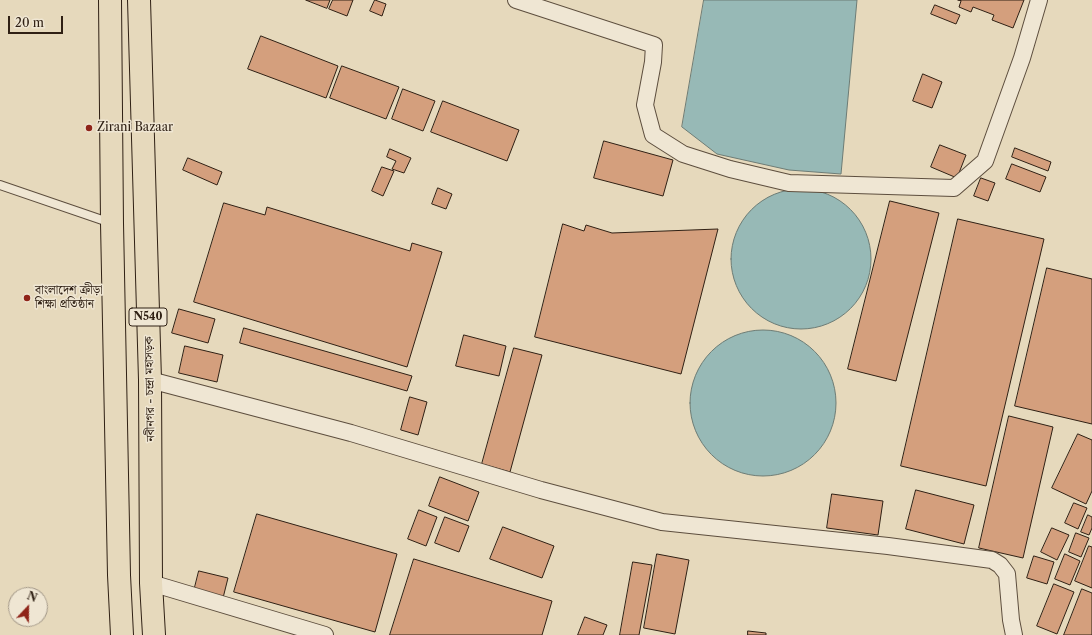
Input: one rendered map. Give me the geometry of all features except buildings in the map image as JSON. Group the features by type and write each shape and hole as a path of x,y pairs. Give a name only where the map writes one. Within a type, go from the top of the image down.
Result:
{"highway":[{"name":"N540","path":"110,0 112,223 119,575 122,635"},
{"name":"নবীনগর - চন্দ্রা মহাসড়ক","path":"139,0 150,380 151,583 154,635"}],"street":[{"path":"516,0 654,45 653,62 645,105 653,134 683,154 730,170 789,183 954,188 985,161 1022,58 1039,0"},
{"path":"150,380 351,433 541,490 662,522 896,547 992,560 1000,565 1007,574 1011,620 1014,635"},
{"path":"151,583 325,635"}],"lane":[{"path":"0,185 112,223"}],"water":[{"path":"704,0 857,0 841,174 789,170 717,154 682,127"},
{"path":"808,189 828,194 851,209 866,232 870,245 870,273 866,286 851,309 828,324 815,328 794,329 774,324 751,309 736,286 732,273 731,252 736,232 751,209 774,194 787,190"},
{"path":"756,330 770,330 798,338 810,346 820,356 831,375 835,389 835,417 828,438 820,450 810,460 791,471 770,476 756,476 728,468 716,460 706,450 695,431 690,410 690,396 698,368 706,356 716,346 735,335"}],"place":[{"name":"Zirani Bazaar","path":"89,128"},
{"name":"বাংলাদেশ ক্রীড়া শিক্ষা প্রতিষ্ঠান","path":"27,298"}]}
